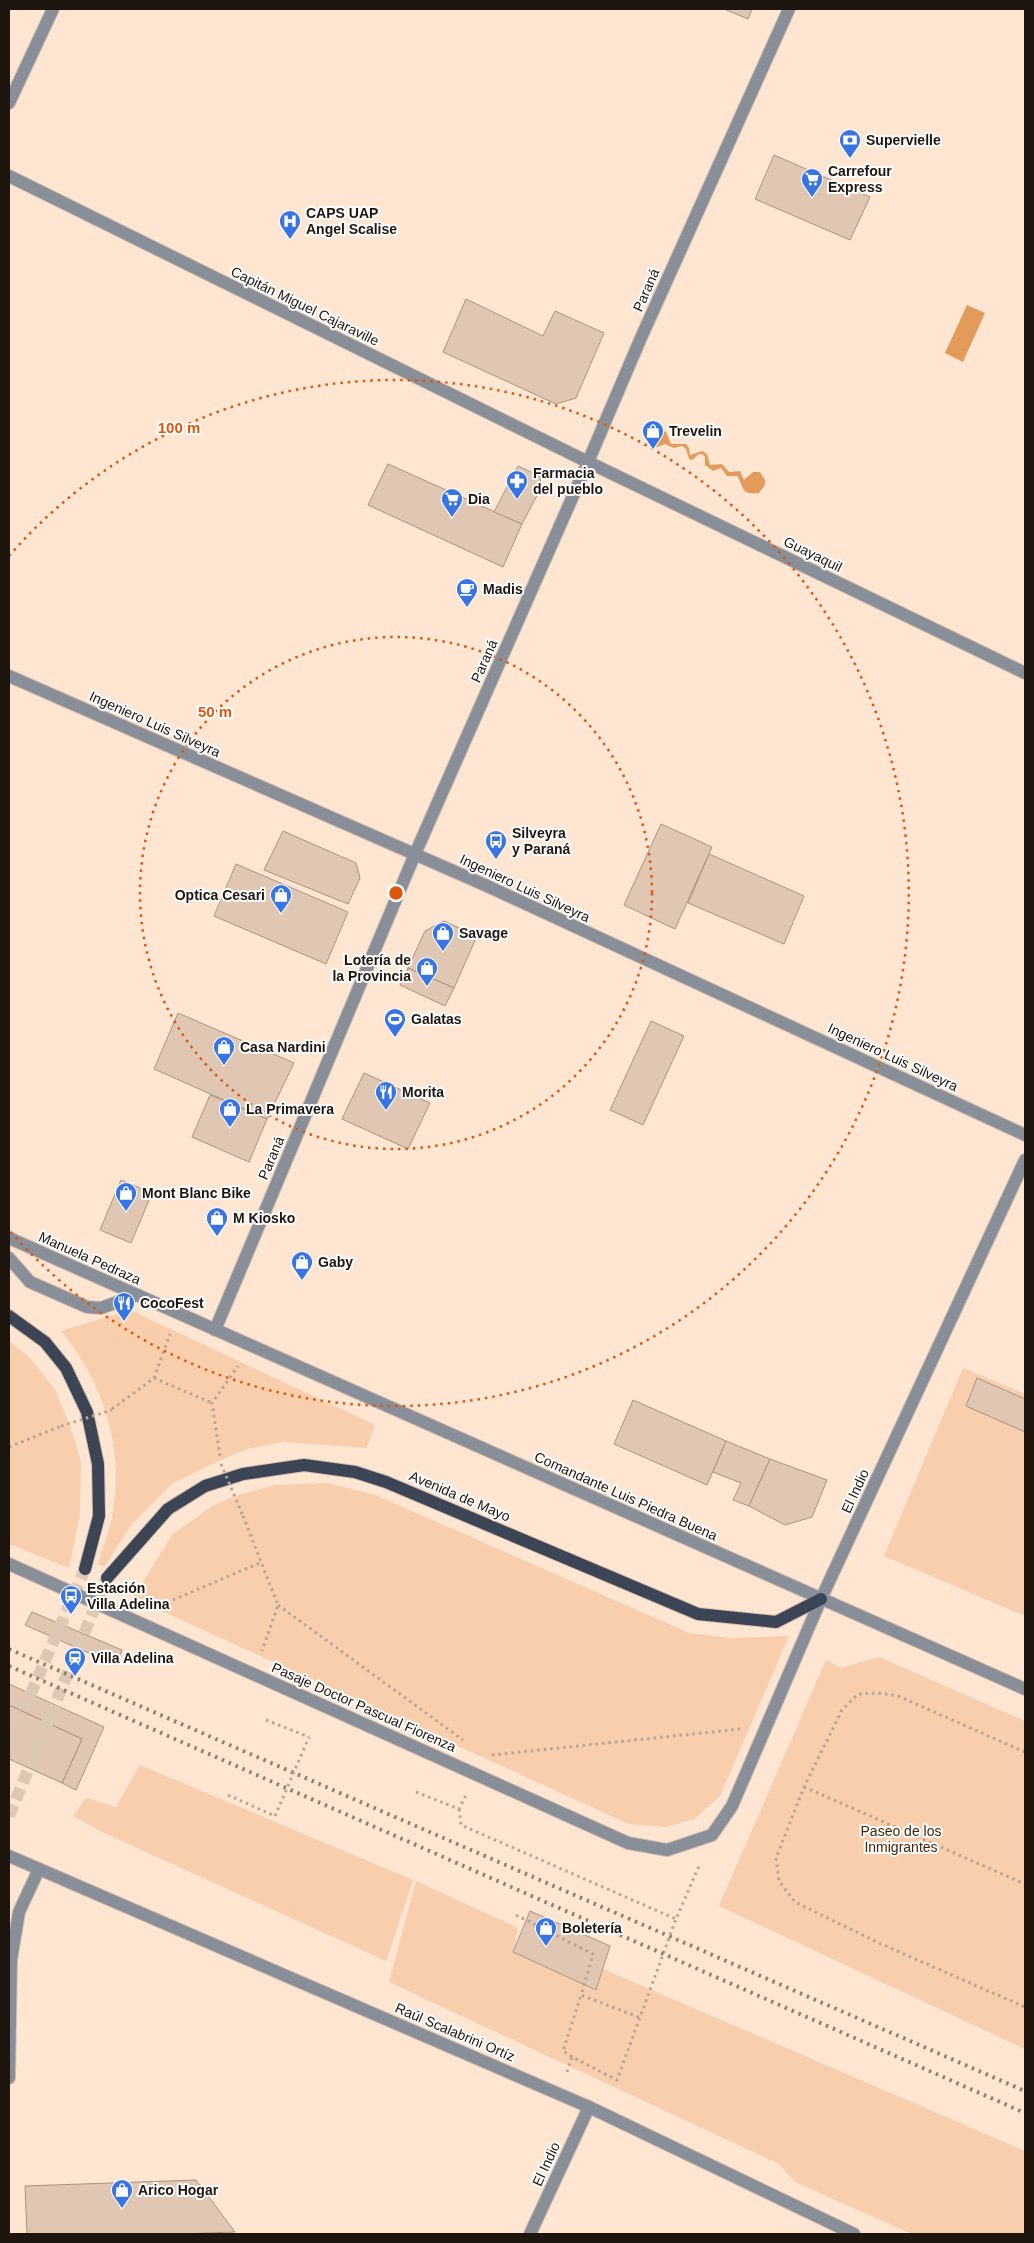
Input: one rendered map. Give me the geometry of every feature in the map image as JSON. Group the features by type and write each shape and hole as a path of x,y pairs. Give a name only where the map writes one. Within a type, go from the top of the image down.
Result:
{"main road":[{"path":"9,1316 46,1342 66,1368 88,1412 98,1464 99,1516 85,1569"},
{"name":"Avenida de Mayo","path":"107,1578 168,1509 205,1486 243,1474 304,1465 355,1472 386,1482 698,1614 776,1622 821,1599"}],"street":[{"path":"9,103 53,9"},
{"name":"Paraná","path":"215,1330 415,854 640,340 789,9"},
{"name":"Capitán Miguel Cajaraville","path":"9,176 588,462"},
{"name":"Guayaquil","path":"588,462 1025,673"},
{"name":"Ingeniero Luis Silveyra","path":"9,676 415,854 1025,1135"},
{"name":"El Indio","path":"712,1835 732,1806 821,1599 1025,1160"},
{"name":"Manuela Pedraza","path":"9,1238 215,1330"},
{"path":"9,1258 30,1282 87,1307 101,1308 137,1295"},
{"name":"Comandante Luis Piedra Buena","path":"215,1330 1025,1689"},
{"name":"Pasaje Doctor Pascual Fiorenza","path":"9,1564 628,1843 667,1850 712,1835"},
{"name":"Raúl Scalabrini Ortíz","path":"9,1856 589,2107 854,2234"},
{"path":"9,2078 11,1960 19,1912 39,1869"},
{"name":"El Indio","path":"530,2234 589,2107"}],"path":[{"path":"9,1447 60,1426 112,1410 154,1378 178,1313"},
{"path":"251,1346 212,1403 222,1464 278,1605 469,1744"},
{"path":"154,1378 212,1403"},
{"path":"130,1618 262,1562"},
{"path":"254,1674 278,1605"},
{"path":"1025,1752 898,1696 878,1693 858,1694 842,1710 804,1788 776,1858 779,1881 794,1902 881,1944 1025,2006"},
{"path":"228,1794 275,1816 309,1737 266,1720"},
{"path":"484,1755 743,1729"},
{"path":"804,1788 1025,1884"},
{"path":"459,1809 461,1826 676,1920"},
{"path":"516,1915 593,1954 563,2051 618,2080 676,1920 712,1835"},
{"path":"581,1995 641,2018"},
{"path":"559,2094 572,2057"}],"green space":[{"path":"130,1310 375,1425 367,1448 283,1442 247,1449 173,1483 132,1524 104,1567 98,1564 112,1517 116,1467 113,1442 108,1418 89,1372 61,1331"},
{"path":"9,1341 30,1358 56,1391 74,1438 81,1463 80,1515 69,1568 9,1544"},
{"path":"963,1368 1025,1394 1025,1616 884,1556"},
{"path":"327,1483 375,1495 689,1633 730,1638 789,1636 720,1796 694,1819 666,1827 629,1824 133,1598 173,1534 214,1505 238,1495 275,1485"},
{"name":"Paseo de los Inmigrantes","path":"879,1657 1025,1721 1025,2049 719,1906 826,1660 841,1668"},
{"path":"140,1765 413,1880 386,1961 102,1832 73,1816 86,1798 116,1807"},
{"path":"416,1881 518,1928 513,1952 595,1990 603,1969 1025,2151 1025,2234 912,2234 795,2182 779,2164 389,1982"}],"shaded area":[{"path":"967,305 985,313 963,362 945,353"},
{"path":"656,429 666,432 671,444 686,444 690,455 702,451 707,454 710,465 722,464 729,472 740,471 744,480 753,472 760,472 765,480 765,485 759,493 746,492 737,476 727,476 721,468 713,471 705,465 705,457 702,454 699,454 692,460 689,459 686,449 682,446 674,448 665,444 652,447 646,442 647,437"}],"building":[{"path":"724,9 752,9 748,19"},
{"name":"Carrefour Express","path":"774,155 870,197 850,240 755,199"},
{"path":"466,299 543,336 555,311 604,333 576,398 556,404 443,352"},
{"name":"Dia","path":"388,464 522,524 503,567 368,505"},
{"name":"Farmacia del pueblo","path":"518,466 540,476 541,488 522,524 494,512"},
{"path":"661,824 712,847 675,929 624,905"},
{"path":"283,831 356,863 360,878 348,904 264,870"},
{"path":"709,854 804,896 784,944 688,903"},
{"name":"Optica Cesari","path":"236,864 348,912 326,964 214,916"},
{"name":"Savage","path":"444,921 477,936 454,988 408,968 425,931"},
{"name":"Lotería de la Provincia","path":"408,968 454,988 445,1006 400,985"},
{"name":"Casa Nardini","path":"178,1013 294,1063 267,1119 154,1069"},
{"path":"651,1021 684,1036 643,1125 610,1110"},
{"name":"Morita","path":"364,1073 430,1103 408,1149 342,1119"},
{"name":"La Primavera","path":"210,1095 267,1119 249,1162 192,1137"},
{"name":"Mont Blanc Bike","path":"121,1180 152,1193 131,1243 100,1230"},
{"path":"977,1378 1025,1399 1025,1432 966,1406"},
{"path":"633,1400 726,1441 707,1485 614,1444"},
{"path":"726,1441 770,1459 749,1506 733,1500 741,1483 713,1472"},
{"path":"770,1459 827,1480 812,1517 785,1525 749,1506"},
{"path":"32,1612 122,1650 116,1665 25,1625"},
{"path":"9,1684 104,1727 76,1790 62,1783 82,1739 9,1705"},
{"path":"9,1705 82,1739 62,1783 9,1759"},
{"path":"530,1911 610,1946 596,1990 513,1952"},
{"name":"Arico Hogar","path":"196,2180 235,2232 27,2234 25,2186"}],"tunnel":[{"path":"9,1744 85,1569"},
{"path":"9,1816 107,1578"}],"railway":[{"path":"9,1649 1025,2091"},
{"path":"9,1666 1025,2113"}],"place":[{"name":"Supervielle","path":"850,159"},
{"name":"Carrefour Express","path":"812,198"},
{"name":"CAPS UAP Angel Scalise","path":"290,240"},
{"name":"Trevelin","path":"653,450"},
{"name":"Farmacia del pueblo","path":"517,500"},
{"name":"Dia","path":"452,518"},
{"name":"Madis","path":"467,608"},
{"name":"Silveyra y Paraná","path":"496,860"},
{"name":"Optica Cesari","path":"281,914"},
{"name":"Savage","path":"443,952"},
{"name":"Lotería de la Provincia","path":"427,987"},
{"name":"Galatas","path":"395,1038"},
{"name":"Casa Nardini","path":"224,1066"},
{"name":"Morita","path":"386,1111"},
{"name":"La Primavera","path":"230,1128"},
{"name":"Mont Blanc Bike","path":"126,1212"},
{"name":"M Kiosko","path":"217,1237"},
{"name":"Gaby","path":"302,1281"},
{"name":"CocoFest","path":"124,1322"},
{"name":"Estación Villa Adelina","path":"71,1615"},
{"name":"Villa Adelina","path":"75,1677"},
{"name":"Boletería","path":"546,1947"},
{"name":"Arico Hogar","path":"122,2209"}]}
